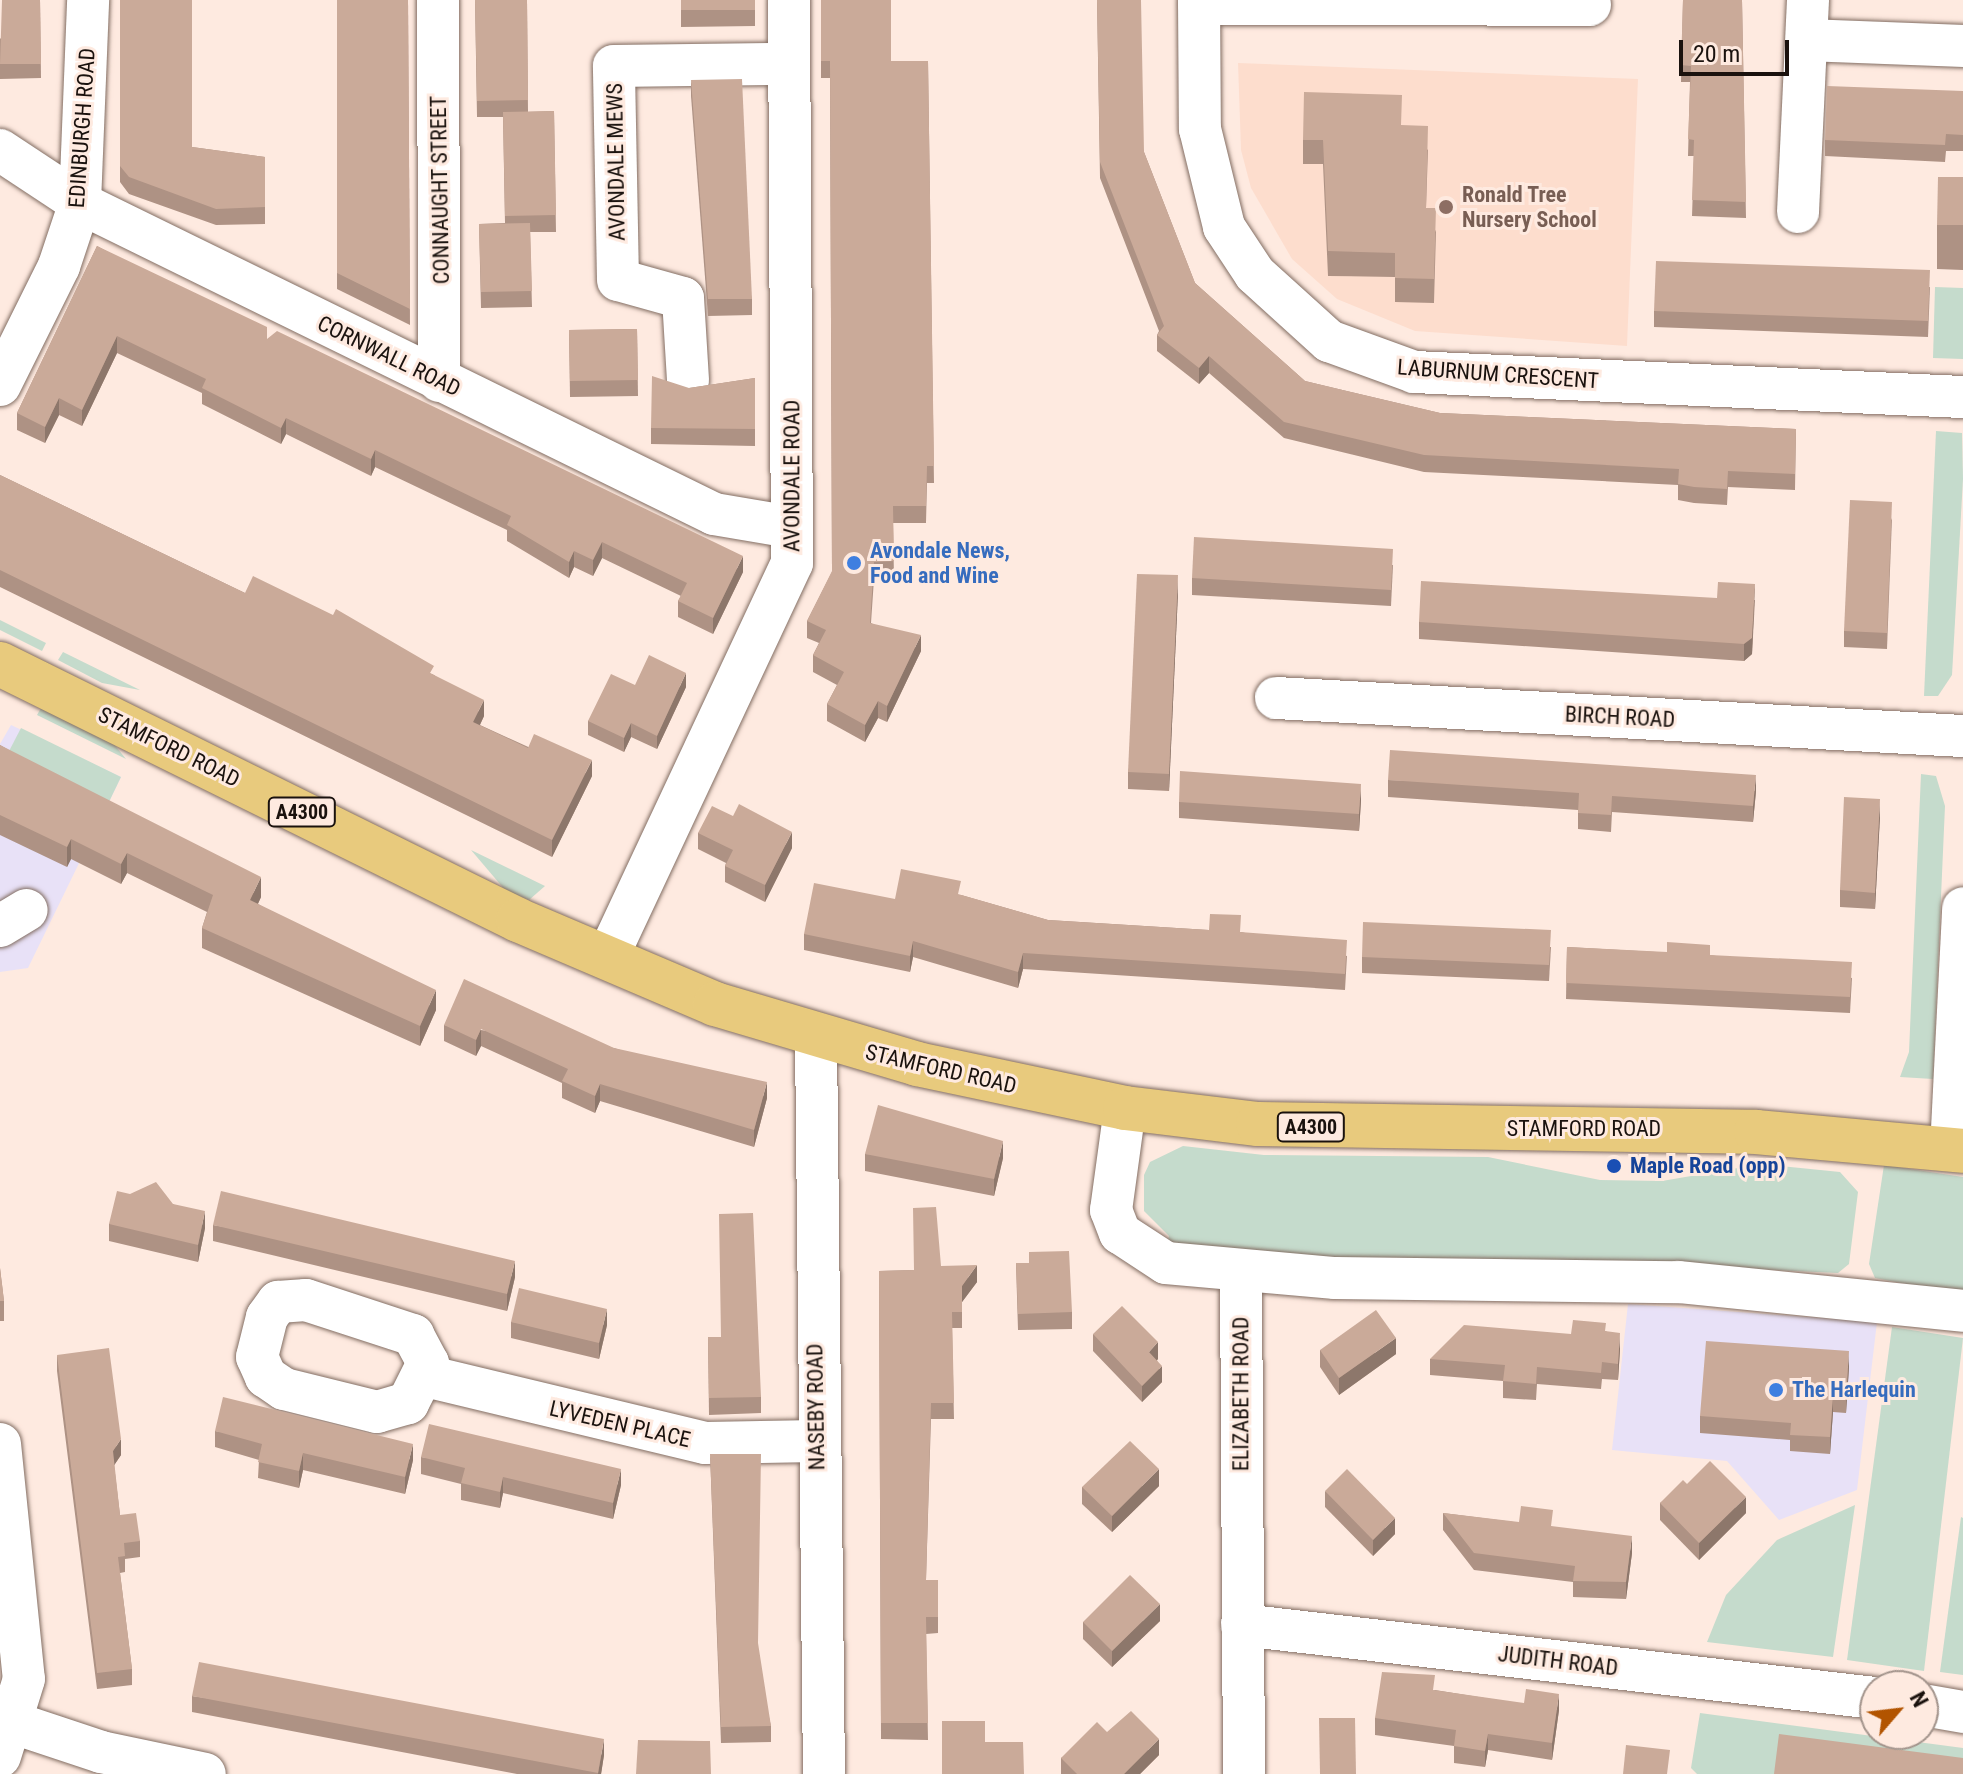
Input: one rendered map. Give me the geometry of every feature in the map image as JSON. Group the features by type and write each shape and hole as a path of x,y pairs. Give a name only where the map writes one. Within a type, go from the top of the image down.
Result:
{"main road":[{"name":"STAMFORD ROAD","path":"2,668 607,958 816,1039 1125,1108 1300,1127 1756,1132 1957,1150"}],"street":[{"name":"EDINBURGH ROAD","path":"0,385 59,266 80,203 88,0"},
{"name":"CONNAUGHT STREET","path":"438,0 439,381"},
{"name":"AVONDALE ROAD","path":"607,958 786,587 791,527 789,0"},
{"path":"1199,2 1590,5"},
{"name":"LABURNUM CRESCENT","path":"1199,2 1200,129 1224,227 1264,283 1329,341 1414,372 1963,397"},
{"path":"1798,212 1808,20 1963,46"},
{"name":"AVONDALE MEWS","path":"688,380 683,298 618,280 614,66 789,64"},
{"name":"CORNWALL ROAD","path":"0,150 80,203 714,514 791,527"},
{"name":"BIRCH ROAD","path":"1276,698 1963,736"},
{"path":"1957,1150 1963,908"},
{"name":"NASEBY ROAD","path":"816,1039 817,1441 824,1774"},
{"path":"1125,1108 1110,1193 1120,1233 1166,1263 1241,1273 1694,1282 1963,1311"},
{"name":"ELIZABETH ROAD","path":"1241,1273 1244,1774"},
{"name":"LYVEDEN PLACE","path":"426,1376 705,1443 817,1441"},
{"path":"0,1444 23,1650 7,1740 101,1752 205,1774"},
{"name":"JUDITH ROAD","path":"1242,1625 1859,1696"},
{"path":"1939,1708 1963,1712"}],"shaded area":[{"name":"Ronald Tree Nursery School","path":"1238,63 1638,79 1627,346 1415,331 1337,299 1292,259 1251,188 1241,150"},
{"path":"11,725 121,777 28,968 0,972 0,744"},
{"path":"1628,1304 1877,1322 1857,1490 1779,1520 1727,1461 1612,1450"}],"green space":[{"path":"1935,287 1963,288 1963,359 1933,358"},
{"path":"1936,431 1962,433 1963,479 1952,675 1938,696 1924,696"},
{"path":"0,620 46,643 42,651 0,630"},
{"path":"63,652 140,690 102,683 58,660"},
{"path":"41,708 113,743 126,759 37,715"},
{"path":"21,728 121,777 108,804 7,755"},
{"path":"1921,774 1936,776 1945,806 1933,1079 1900,1077 1909,1052"},
{"path":"471,850 545,886 529,900 505,890"},
{"path":"1183,1146 1264,1155 1488,1157 1600,1180 1662,1181 1761,1164 1840,1172 1858,1192 1849,1264 1838,1273 1574,1261 1354,1264 1167,1244 1169,1236 1144,1211 1144,1175 1150,1162"},
{"path":"1884,1165 1963,1177 1963,1295 1875,1278 1869,1264"},
{"path":"1892,1327 1963,1338 1924,1670 1847,1660"},
{"path":"1855,1505 1833,1657 1707,1642 1726,1595 1777,1540"},
{"path":"1963,1518 1963,1675 1940,1672"},
{"path":"1700,1713 1859,1734 1859,1750 1939,1750 1939,1745 1963,1748 1963,1774 1697,1774 1691,1768"}],"building":[{"path":"2,0 40,0 41,64 0,64"},
{"path":"120,0 192,0 192,147 265,157 265,207 216,209 129,177 120,166"},
{"path":"337,0 408,0 410,309 337,273"},
{"path":"475,0 527,0 528,100 477,101"},
{"path":"681,0 755,0 755,10 681,10"},
{"path":"821,0 891,0 891,61 928,61 934,466 927,466 926,506 893,506 894,561 874,562 870,623 921,635 887,706 878,701 865,725 827,704 844,672 813,655 826,630 807,621 832,571 830,61 821,61"},
{"path":"1097,0 1141,0 1144,152 1195,283 1305,381 1440,413 1796,429 1795,474 1728,471 1727,489 1678,484 1679,469 1424,455 1284,422 1209,356 1199,368 1157,335 1164,326 1100,162"},
{"path":"1683,0 1742,0 1746,202 1692,200 1694,140 1688,139 1691,66 1681,65"},
{"path":"742,79 752,299 708,299 691,80"},
{"path":"1827,86 1963,91 1963,135 1946,134 1945,145 1825,140"},
{"path":"1304,92 1402,95 1401,125 1428,126 1426,208 1436,208 1434,279 1395,278 1395,253 1328,251 1323,140 1303,140"},
{"path":"554,111 556,215 505,216 503,112"},
{"path":"1938,177 1963,177 1963,225 1937,225"},
{"path":"530,223 532,291 481,292 479,224"},
{"path":"97,246 267,327 267,339 277,331 743,556 713,618 678,601 687,583 602,542 593,560 574,551 569,562 507,525 511,516 375,450 371,459 286,418 281,428 202,388 206,379 117,336 82,410 59,398 45,427 17,413"},
{"path":"1656,261 1930,270 1928,321 1654,311"},
{"path":"637,329 638,380 570,381 569,330"},
{"path":"652,376 689,388 755,378 755,429 651,428"},
{"path":"0,475 245,593 253,576 333,615 336,609 434,666 430,673 484,700 473,722 528,748 534,734 592,760 552,840 0,570"},
{"path":"1850,500 1892,502 1887,633 1844,631"},
{"path":"1194,537 1393,549 1391,590 1192,578"},
{"path":"1137,574 1178,575 1169,774 1128,772"},
{"path":"1421,581 1717,598 1718,582 1755,584 1752,638 1744,644 1419,622"},
{"path":"649,655 686,673 657,736 631,723 624,738 588,721 611,674 635,685"},
{"path":"0,745 261,877 250,900 436,990 420,1026 202,928 213,895 127,853 121,864 71,839 67,847 0,815"},
{"path":"1390,750 1756,775 1753,806 1612,796 1611,815 1578,813 1579,793 1388,780"},
{"path":"1180,771 1361,784 1359,814 1179,802"},
{"path":"1844,797 1880,799 1875,893 1840,890"},
{"path":"739,804 792,832 765,885 725,866 733,850 698,833 712,806 733,816"},
{"path":"901,869 961,881 958,894 1048,920 1209,930 1210,914 1241,915 1240,932 1347,940 1345,974 1023,953 1018,972 913,941 910,956 804,934 814,883 895,899"},
{"path":"1363,922 1551,930 1549,965 1362,957"},
{"path":"1667,942 1710,945 1710,955 1852,962 1850,997 1566,983 1567,947 1667,952"},
{"path":"464,979 614,1048 767,1082 754,1130 600,1084 595,1096 562,1081 568,1069 481,1029 476,1040 444,1025"},
{"path":"878,1105 1003,1141 994,1179 865,1154"},
{"path":"156,1182 173,1204 205,1211 198,1245 109,1224 117,1191 130,1194"},
{"path":"221,1191 515,1261 507,1294 213,1225"},
{"path":"936,1207 941,1266 977,1265 962,1286 962,1312 952,1312 954,1403 931,1403 926,1580 938,1580 938,1617 926,1617 928,1723 881,1723 879,1271 914,1270 913,1208"},
{"path":"753,1213 761,1397 709,1398 708,1337 721,1337 719,1214"},
{"path":"1069,1251 1072,1312 1018,1314 1016,1263 1029,1263 1029,1252"},
{"path":"0,1268 4,1301 0,1301"},
{"path":"519,1288 607,1309 599,1343 511,1322"},
{"path":"1122,1306 1158,1342 1149,1352 1162,1366 1142,1386 1093,1334"},
{"path":"1376,1310 1396,1338 1339,1378 1320,1350"},
{"path":"1573,1320 1606,1323 1605,1331 1620,1333 1618,1364 1602,1362 1601,1373 1537,1367 1536,1384 1503,1381 1505,1365 1430,1359 1464,1325 1571,1334"},
{"name":"The Harlequin","path":"1706,1341 1849,1351 1846,1397 1833,1396 1830,1437 1790,1435 1791,1423 1700,1416"},
{"path":"109,1348 121,1439 113,1451 120,1515 136,1513 140,1541 124,1543 125,1556 118,1557 132,1669 97,1673 57,1355"},
{"path":"223,1397 413,1444 405,1477 303,1453 299,1471 258,1462 262,1444 215,1431"},
{"path":"429,1424 621,1469 613,1503 503,1477 500,1492 461,1483 465,1468 421,1457"},
{"path":"1130,1441 1159,1469 1112,1516 1082,1487"},
{"path":"710,1454 761,1454 758,1643 771,1726 721,1727"},
{"path":"1710,1461 1746,1497 1699,1543 1660,1503 1683,1480 1687,1484"},
{"path":"1347,1469 1395,1518 1373,1540 1325,1491"},
{"path":"1521,1506 1553,1510 1551,1526 1632,1536 1626,1582 1573,1581 1575,1566 1474,1553 1443,1513 1519,1522"},
{"path":"1130,1575 1160,1604 1112,1651 1083,1622"},
{"path":"199,1662 604,1739 598,1773 192,1696"},
{"path":"1382,1672 1435,1675 1433,1690 1524,1703 1526,1689 1559,1694 1552,1743 1488,1734 1485,1751 1454,1746 1456,1730 1375,1718"},
{"path":"1131,1711 1159,1739 1124,1774 1077,1774 1061,1758 1097,1722 1107,1732"},
{"path":"1319,1718 1355,1718 1356,1774 1320,1774"},
{"path":"942,1721 985,1721 985,1742 1023,1742 1024,1774 942,1774"},
{"path":"1779,1734 1859,1744 1859,1750 1902,1750 1963,1758 1963,1774 1774,1774"},
{"path":"638,1740 710,1741 711,1774 636,1774"},
{"path":"1626,1745 1670,1750 1667,1774 1623,1774"}],"place":[{"name":"Ronald Tree Nursery School","path":"1446,207"},
{"name":"Avondale News, Food and Wine","path":"854,563"},
{"name":"Maple Road (opp)","path":"1614,1166"},
{"name":"The Harlequin","path":"1776,1390"}]}
